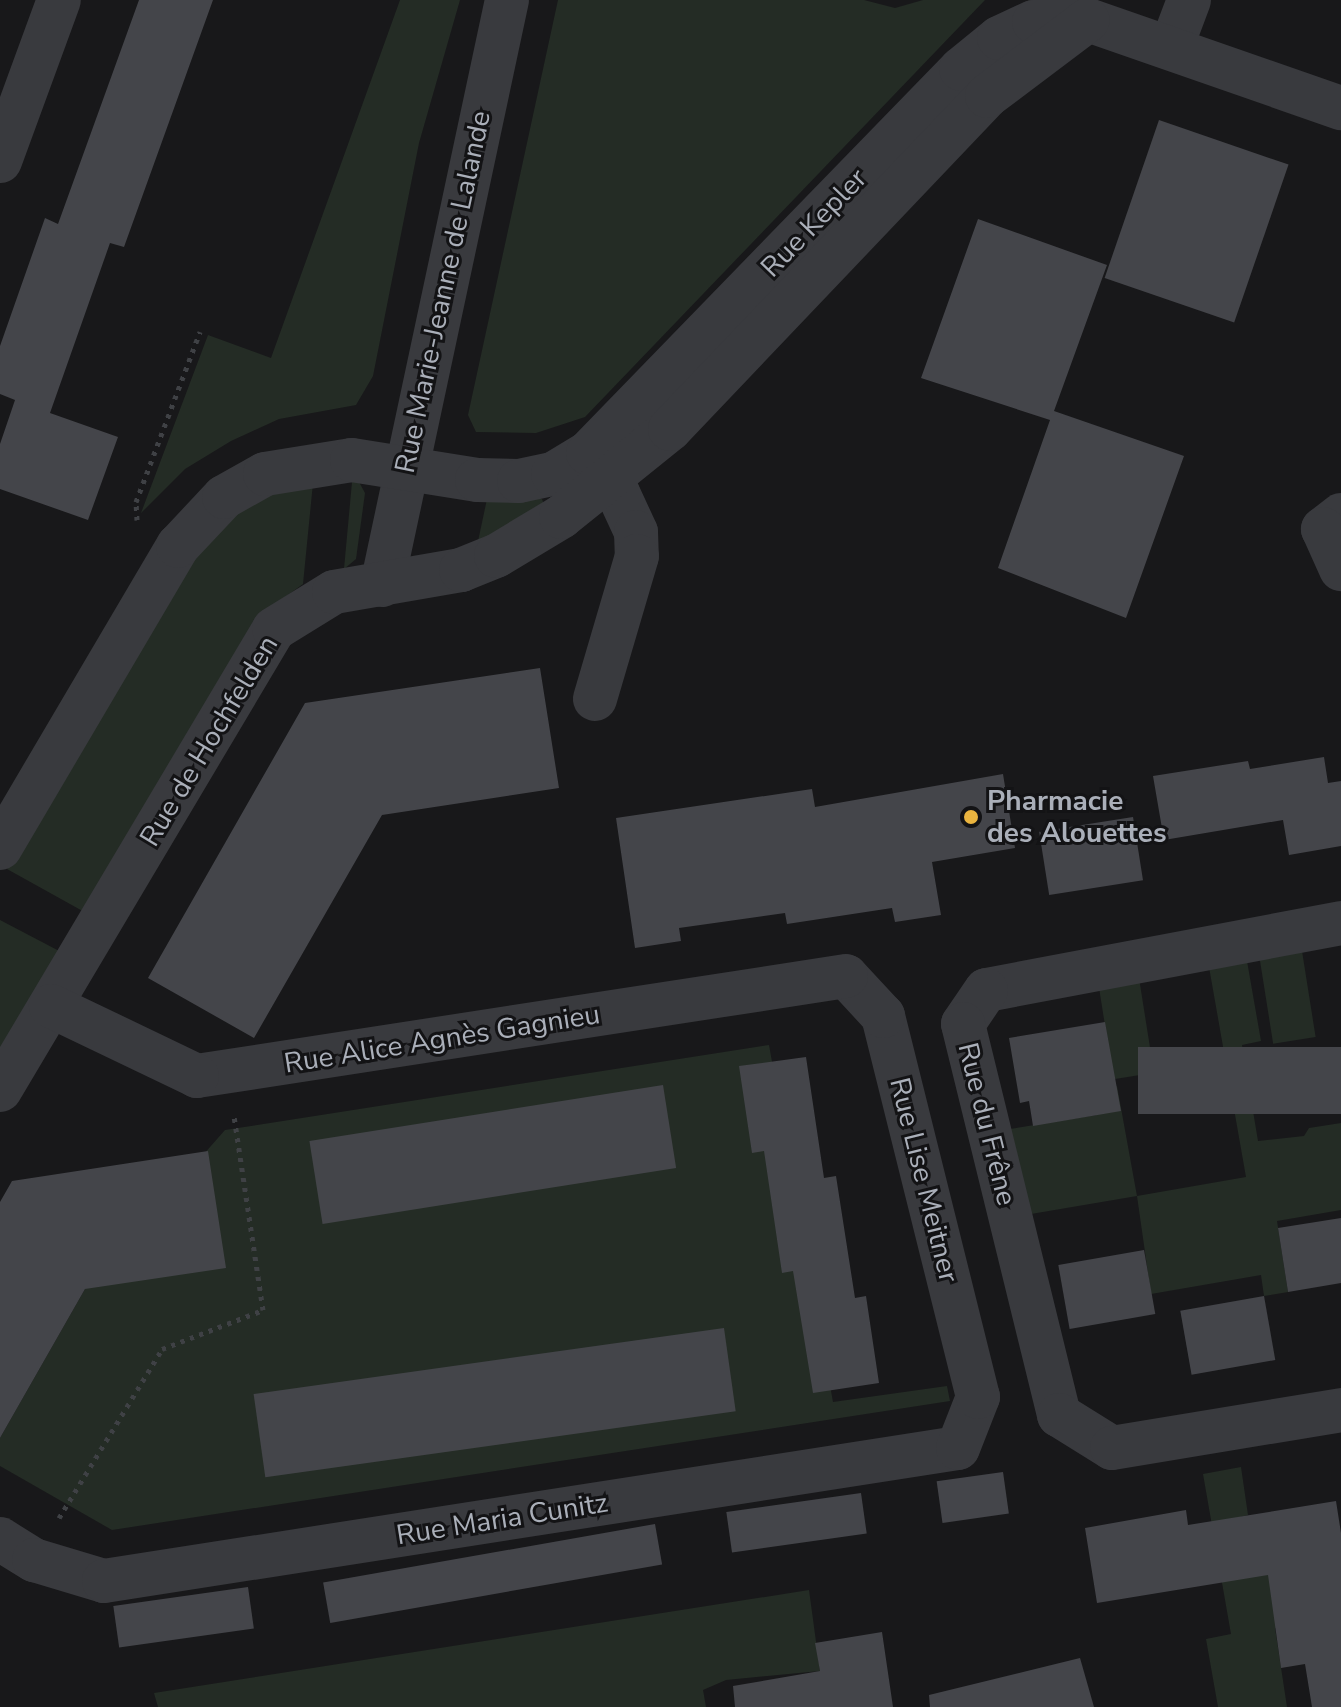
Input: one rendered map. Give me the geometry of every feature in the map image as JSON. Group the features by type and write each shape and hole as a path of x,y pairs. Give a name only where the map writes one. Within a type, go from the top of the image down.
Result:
{"street":[{"path":"0,161 59,0"},
{"name":"Rue Marie-Jeanne de Lalande","path":"382,585 507,0"},
{"path":"1171,48 1189,0"},
{"name":"Rue Kepler","path":"599,466 679,419 987,96 1088,20 1341,108"},
{"path":"6,823 178,546 224,497 265,474 352,460 519,481 599,466 636,532 637,556 595,699"},
{"name":"Rue de Hochfelden","path":"0,1090 274,629 334,592 444,574 496,556 561,517 599,466"},
{"path":"1341,515 1323,529 1341,569"},
{"name":"Rue du Frêne","path":"1341,923 986,990 963,1024 1059,1415 1112,1448 1341,1410"},
{"name":"Rue Alice Agnès Gagnieu","path":"51,1006 197,1076 846,976"},
{"name":"Rue Lise Meitner","path":"846,976 883,1016 978,1397"},
{"name":"Rue Maria Cunitz","path":"17,1549 104,1581 958,1448 978,1397"}],"path":[{"path":"138,529 136,502 200,332"},
{"path":"17,1549 162,1349 263,1310 228,1072"}],"shaded area":[{"path":"400,0 460,0 419,143 373,376 356,405 279,419 231,441 185,469 141,513 208,335 271,358"},
{"path":"558,0 864,0 895,8 923,0 985,0 585,417 536,433 476,432 468,415"},
{"path":"352,482 359,482 365,493 356,559 344,569"},
{"path":"313,483 303,584 259,616 88,914 7,869 188,552 261,496"},
{"path":"487,499 542,499 544,505 477,546"},
{"path":"0,920 63,953 0,1063"},
{"path":"1302,951 1316,1037 1273,1044 1260,958"},
{"path":"1247,961 1261,1041 1242,1045 1258,1141 1304,1136 1309,1128 1341,1123 1341,1210 1277,1221 1288,1292 1264,1296 1261,1275 1151,1294 1137,1196 1246,1177 1209,967"},
{"path":"1139,978 1154,1073 1114,1079 1099,984"},
{"path":"769,1045 833,1402 947,1386 950,1401 112,1530 0,1466 0,1438 85,1289 225,1130"},
{"path":"1117,1086 1137,1196 1031,1214 1010,1129 1096,1115 1092,1091"},
{"path":"1241,1467 1248,1515 1236,1518 1341,1551 1341,1617 1275,1628 1287,1707 1218,1707 1206,1639 1231,1634 1203,1474"},
{"path":"809,1590 820,1671 726,1680 703,1690 706,1707 158,1707 154,1693"}],"building":[{"path":"139,0 213,0 124,247 110,243 50,413 118,437 88,520 0,489 0,444 15,400 0,394 0,346 45,218 58,224"},
{"path":"1159,120 1289,165 1234,323 1105,278"},
{"path":"978,219 1107,265 1054,411 1184,456 1126,618 998,568 1050,420 921,378"},
{"path":"540,668 559,788 382,815 254,1038 148,978 305,703"},
{"path":"1324,757 1328,783 1341,781 1341,846 1289,855 1283,820 1164,840 1153,776 1248,761 1250,769"},
{"path":"1003,774 1015,848 932,862 941,915 895,922 892,908 787,924 785,913 679,928 681,941 635,948 616,818 812,789 815,807"},
{"path":"1133,817 1143,880 1049,895 1039,832"},
{"path":"1105,1022 1121,1111 1033,1126 1029,1101 1020,1103 1009,1038"},
{"path":"1138,1047 1341,1047 1341,1114 1138,1114"},
{"path":"806,1057 824,1178 836,1176 855,1298 866,1296 879,1383 813,1393 793,1271 782,1273 764,1151 752,1153 739,1066"},
{"path":"663,1085 676,1168 323,1224 309,1141"},
{"path":"208,1151 226,1268 85,1289 0,1438 0,1202 12,1181"},
{"path":"1341,1218 1341,1283 1288,1292 1278,1228"},
{"path":"1144,1250 1155,1314 1070,1329 1058,1265"},
{"path":"1264,1296 1275,1360 1192,1375 1180,1311"},
{"path":"724,1328 736,1411 265,1477 254,1394"},
{"path":"1003,1472 1009,1514 942,1523 937,1481"},
{"path":"861,1493 867,1534 732,1553 726,1512"},
{"path":"1336,1501 1341,1533 1341,1707 1312,1707 1305,1664 1281,1668 1268,1575 1097,1603 1085,1528 1186,1510 1188,1525"},
{"path":"655,1524 662,1564 330,1623 323,1583"},
{"path":"248,1587 254,1629 119,1648 113,1606"},
{"path":"882,1632 893,1707 735,1707 733,1686 820,1671 815,1643"},
{"path":"1080,1658 1094,1707 930,1707 929,1695"}],"place":[{"name":"Pharmacie des Alouettes","path":"971,817"}]}
